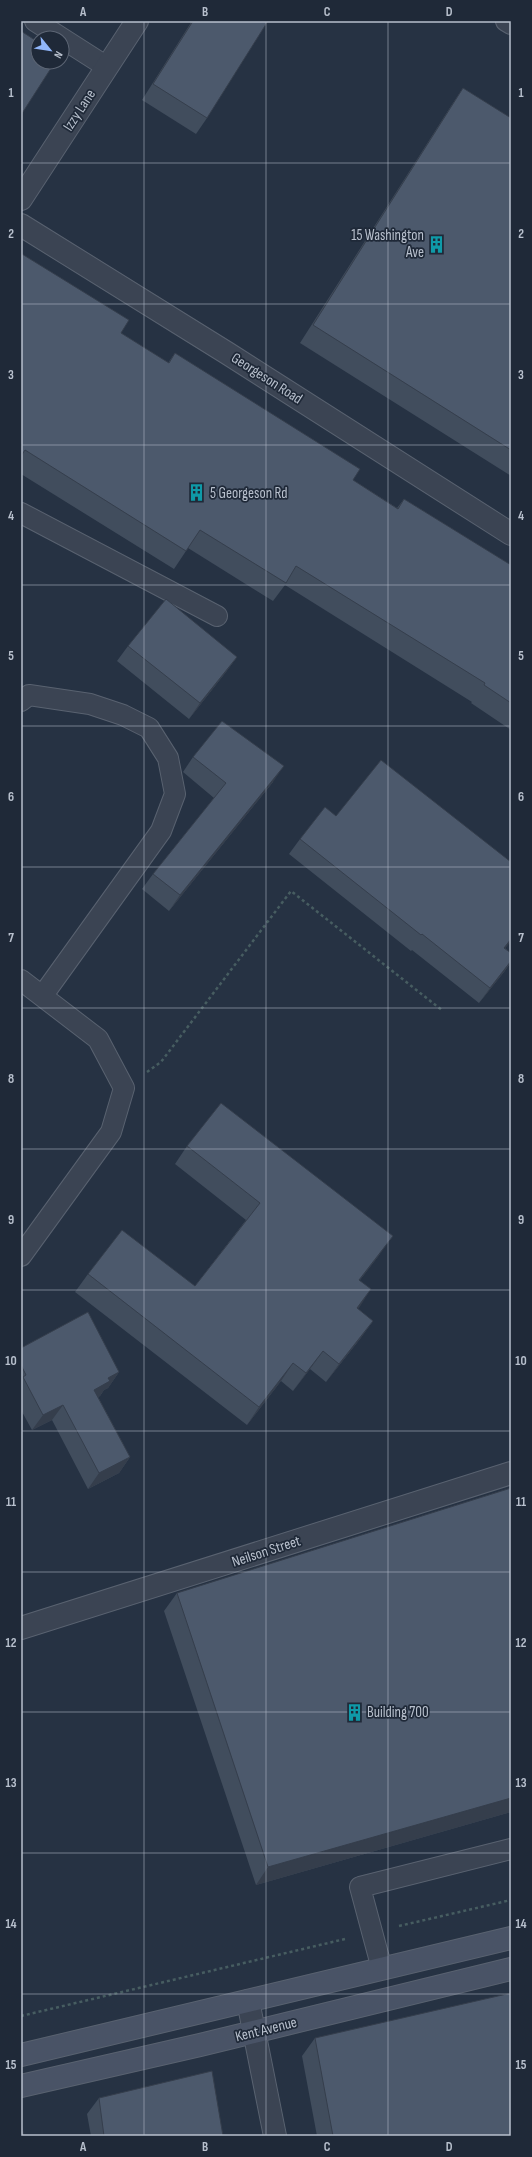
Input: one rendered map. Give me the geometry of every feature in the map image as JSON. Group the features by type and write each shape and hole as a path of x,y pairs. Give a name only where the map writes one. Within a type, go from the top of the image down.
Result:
{"main road":[{"name":"Kent Avenue","path":"21,2055 511,1938"},
{"name":"Kent Avenue","path":"21,2086 255,2032 511,1969"}],"street":[{"name":"Izzy Lane","path":"21,199 137,21"},
{"name":"Georgeson Road","path":"21,225 227,353 511,534"},
{"name":"Neilson Street","path":"21,1628 511,1473"},
{"path":"248,2001 275,2136"}],"lane":[{"path":"36,21 108,67"},
{"path":"506,21 511,24"},
{"path":"21,513 217,616"},
{"path":"21,701 29,695 90,704 123,715 149,728 168,758 175,794 161,831 42,995"},
{"path":"21,980 98,1039 124,1088 111,1132 21,1256"},
{"path":"382,1969 360,1887 511,1849"}],"path":[{"path":"124,1088 161,1062 291,892 443,1011"},
{"path":"21,2016 511,1900"}],"building":[{"path":"193,21 268,21 207,118 153,84"},
{"path":"21,31 30,37 30,70 50,70 21,115"},
{"name":"15 Washington Ave","path":"463,88 511,118 511,450 313,325"},
{"name":"5 Georgeson Rd","path":"22,254 129,320 121,333 169,363 175,353 360,469 353,480 398,509 404,499 511,565 511,703 484,685 485,683 296,566 286,583 200,530 186,551 25,450 21,456"},
{"path":"166,599 237,657 200,703 128,646"},
{"path":"222,721 284,766 180,895 153,874 226,783 193,757"},
{"path":"381,760 511,862 511,939 504,948 511,953 511,961 490,988 300,839 325,807 336,816"},
{"path":"221,1103 393,1236 359,1280 371,1289 357,1308 373,1321 339,1364 323,1351 306,1373 293,1363 259,1407 88,1274 122,1230 195,1286 260,1203 187,1146"},
{"path":"88,1312 119,1372 108,1378 110,1381 94,1390 130,1457 99,1473 63,1405 43,1415 23,1377 26,1375 21,1365 21,1348"},
{"name":"Building 700","path":"511,1488 511,1798 268,1867 177,1593"},
{"path":"511,1993 511,2136 333,2136 315,2038"},
{"path":"212,2071 223,2136 104,2136 99,2098"},
{"path":"21,2124 24,2136 21,2136"}],"place":[{"name":"15 Washington Ave","path":"437,244"},
{"name":"5 Georgeson Rd","path":"197,493"},
{"name":"Building 700","path":"354,1712"}]}
